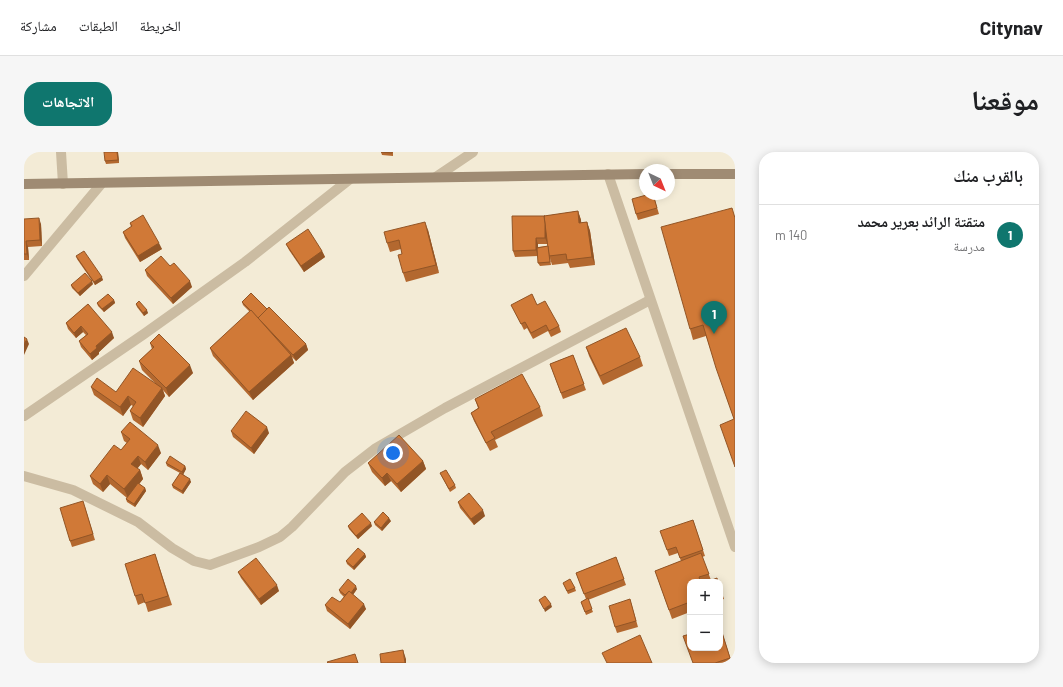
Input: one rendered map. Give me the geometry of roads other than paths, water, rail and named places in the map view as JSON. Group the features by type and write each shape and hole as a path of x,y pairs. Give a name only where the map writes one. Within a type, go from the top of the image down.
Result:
{"main road":[{"path":"24,184 639,174"},
{"path":"675,174 735,174"}],"street":[{"path":"62,152 63,184"},
{"path":"436,177 473,152"},
{"path":"608,174 735,547"},
{"path":"24,416 144,334 245,262 350,179"},
{"path":"24,276 102,183"},
{"path":"24,476 73,490 138,522 172,548 194,561 210,565 259,547 280,537 292,527 345,472 376,448 445,408 650,300"}],"place":[{"name":"متقتة الرائد بعرير محمد","path":"714,334"}]}
